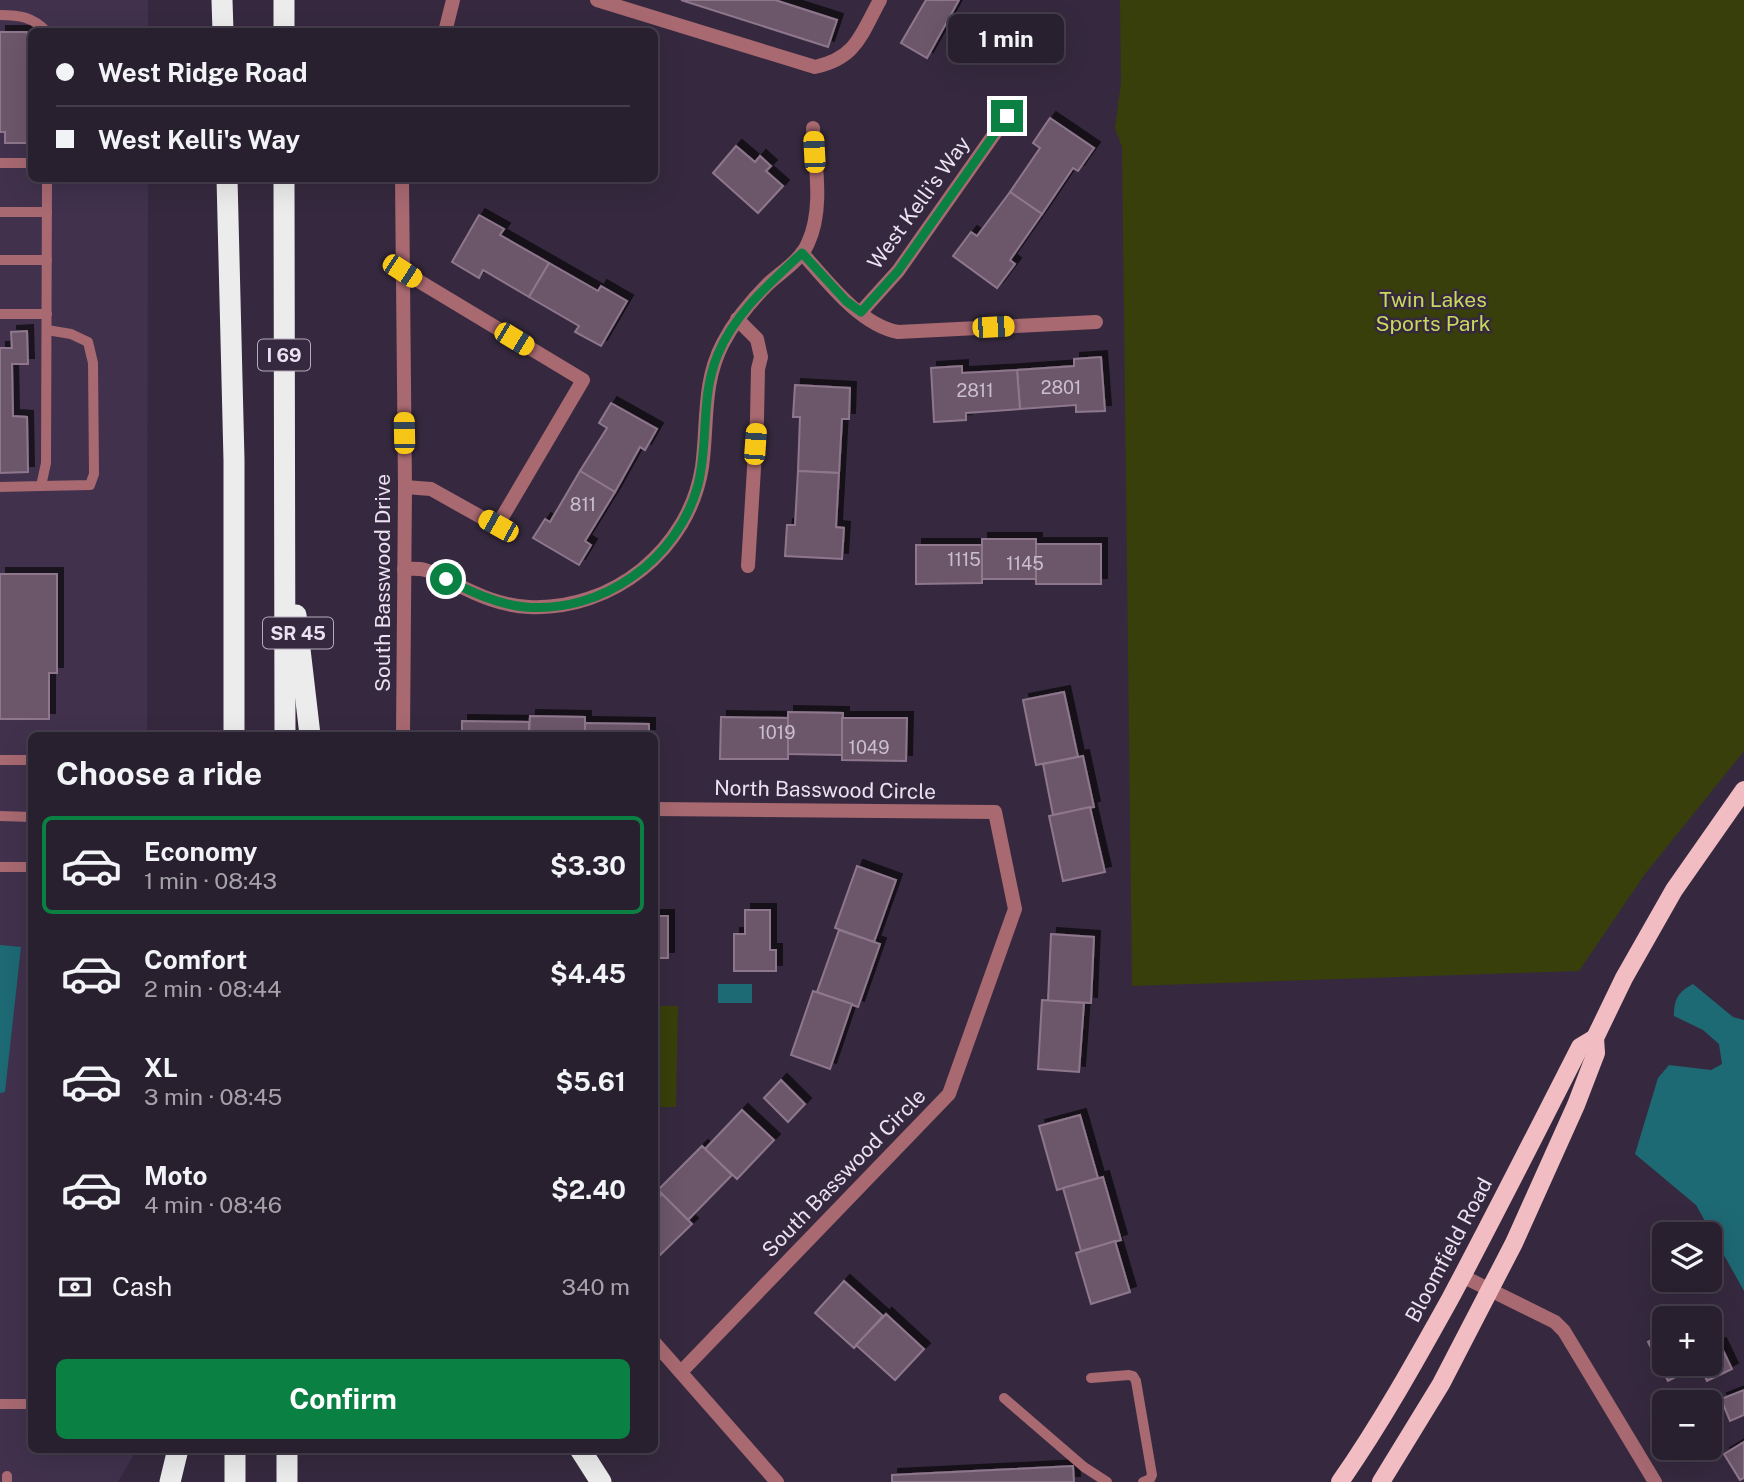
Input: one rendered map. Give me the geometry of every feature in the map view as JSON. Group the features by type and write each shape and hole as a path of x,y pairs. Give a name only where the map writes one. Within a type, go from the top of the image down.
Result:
{"highway":[{"path":"222,0 223,28"},
{"path":"284,0 284,28"},
{"name":"I 69","path":"227,182 233,447 234,732"},
{"name":"I 69","path":"284,182 285,732"},
{"name":"SR 45","path":"285,532 310,732"},
{"path":"228,732 233,692"},
{"path":"170,1482 177,1453"},
{"path":"235,1453 235,1482"},
{"path":"287,1453 287,1482"},
{"path":"583,1453 601,1482"}],"main road":[{"name":"Bloomfield Road","path":"1381,1482 1441,1384 1549,1168 1596,1054 1595,1038 1624,978 1674,890 1744,790"},
{"name":"Bloomfield Road","path":"1340,1482 1385,1417 1462,1276 1580,1047 1595,1038"}],"street":[{"path":"446,28 453,0"},
{"path":"597,0 815,67 846,56 880,0"},
{"name":"West Kelli's Way","path":"861,312 898,271 1007,116"},
{"path":"404,569 426,570 486,598 527,607 561,606 604,594 654,560 687,514 697,487 702,466 704,419 711,375 723,342 737,319 766,286 802,253 812,234 816,218 813,128"},
{"name":"South Basswood Drive","path":"402,182 405,487 403,732"},
{"path":"802,253 846,301 887,330 898,332 1096,322"},
{"path":"402,271 583,380 498,526 431,489 405,487"},
{"path":"737,319 757,339 761,357 758,369 748,566"},
{"name":"North Basswood Circle","path":"658,809 995,812"},
{"name":"South Basswood Circle","path":"681,1372 949,1094 1015,909 995,812"},
{"path":"1462,1276 1555,1322 1564,1331 1655,1482"},
{"path":"658,1346 777,1482"}],"lane":[{"path":"0,15 23,16 36,21 43,28"},
{"path":"0,163 28,163"},
{"path":"41,486 46,463 47,182"},
{"path":"0,212 47,212"},
{"path":"0,260 47,260"},
{"path":"0,314 47,314"},
{"path":"0,486 90,485 94,474 93,363 88,342 71,334 47,330"},
{"path":"0,760 28,760"},
{"path":"0,816 28,817"},
{"path":"0,867 28,867"},
{"path":"1091,1378 1129,1375 1136,1381 1152,1475 1143,1482"},
{"path":"1004,1398 1096,1476 1107,1482"},
{"path":"0,1404 28,1404"}],"shaded area":[{"path":"0,0 148,0 148,28 28,28 28,182 148,182 147,732 28,732 28,1453 135,1453 118,1482 0,1482"},
{"path":"0,945 21,947 5,1092 0,1093"},
{"path":"718,984 752,984 752,1003 718,1003"},
{"path":"1693,984 1733,1017 1744,1020 1744,1291 1722,1252 1722,1222 1705,1222 1696,1205 1635,1154 1658,1078 1669,1065 1711,1070 1722,1064 1719,1044 1703,1030 1674,1016 1678,997"}],"green space":[{"name":"Twin Lakes Sports Park","path":"1120,0 1744,0 1744,751 1645,874 1579,971 1132,986 1122,147 1115,128 1121,83"},
{"path":"658,1006 678,1006 676,1107 658,1107"}],"building":[{"path":"681,0 775,0 837,20 828,47"},
{"path":"926,0 959,0 927,58 901,43"},
{"path":"0,32 27,32 28,143 5,143 5,132 0,132"},
{"path":"1050,118 1094,148 1078,171 1073,168 1042,214 1010,192 1040,148 1033,143"},
{"path":"736,146 755,162 760,156 771,166 766,171 783,186 758,213 713,173"},
{"path":"1010,192 1042,214 1010,260 1015,264 997,288 953,256 971,232 977,236"},
{"path":"479,215 504,229 500,235 549,263 529,297 483,270 479,278 452,262"},
{"path":"549,263 598,291 601,286 627,301 601,346 575,332 579,326 529,297"},
{"path":"27,331 28,364 12,364 13,416 27,417 28,472 0,473 0,348 12,348 11,332"},
{"path":"1101,357 1105,411 1076,412 1076,405 1020,409 1017,370 1074,366 1074,359"},
{"path":"962,366 962,373 1017,370 1020,409 966,413 966,420 934,422 931,368"},
{"path":"795,385 850,388 849,419 842,419 839,473 798,471 800,417 793,417"},
{"path":"611,403 657,429 645,450 640,447 615,492 580,471 607,428 599,423"},
{"path":"580,471 615,492 585,541 591,545 579,565 533,538 545,519 550,522"},
{"path":"798,471 839,473 836,527 844,528 842,559 785,556 787,525 795,525"},
{"path":"982,539 1036,539 1036,579 982,579"},
{"path":"1036,544 1101,544 1101,584 1036,584"},
{"path":"916,545 982,545 982,583 916,584"},
{"path":"0,574 57,574 57,673 49,673 49,719 0,719"},
{"path":"1064,692 1078,757 1036,765 1023,700"},
{"path":"788,712 843,713 842,755 788,754"},
{"path":"530,716 585,717 585,732 529,732"},
{"path":"721,717 788,718 788,759 720,759"},
{"path":"842,718 907,718 906,761 842,760"},
{"path":"462,721 529,722 529,732 462,732"},
{"path":"585,723 649,724 649,732 585,732"},
{"path":"1083,756 1094,807 1053,815 1043,764"},
{"path":"1090,807 1105,872 1063,881 1049,816"},
{"path":"857,866 896,880 874,942 835,928"},
{"path":"745,910 770,910 770,950 776,950 776,971 734,971 734,934 745,934"},
{"path":"658,916 668,916 668,958 658,958"},
{"path":"839,930 880,944 858,1007 817,992"},
{"path":"1051,934 1094,937 1091,1003 1048,1001"},
{"path":"813,991 852,1004 830,1069 791,1055"},
{"path":"1042,1000 1084,1003 1079,1072 1038,1069"},
{"path":"781,1080 805,1104 788,1122 764,1098"},
{"path":"742,1110 774,1140 737,1179 705,1149"},
{"path":"1080,1115 1098,1178 1057,1190 1039,1126"},
{"path":"702,1146 732,1175 688,1220 658,1190"},
{"path":"1103,1177 1121,1240 1081,1251 1063,1188"},
{"path":"662,1194 692,1224 658,1257 658,1198"},
{"path":"1115,1241 1130,1292 1091,1304 1076,1253"},
{"path":"844,1281 883,1316 854,1348 815,1313"},
{"path":"886,1314 924,1349 895,1380 856,1345"},
{"path":"1722,1348 1732,1369 1722,1374"},
{"path":"1705,1376 1717,1376 1707,1381"},
{"path":"1744,1390 1744,1415 1730,1421 1722,1399"},
{"path":"1744,1442 1744,1478 1740,1480 1724,1454"},
{"path":"1073,1466 1074,1482 892,1482 892,1475"}],"route":[{"path":"446,579 507,605 545,607 584,601 604,594 639,573 666,546 687,514 702,466 706,395 711,375 723,342 737,319 766,286 802,253 846,301 861,312 898,271 1007,116"}]}
